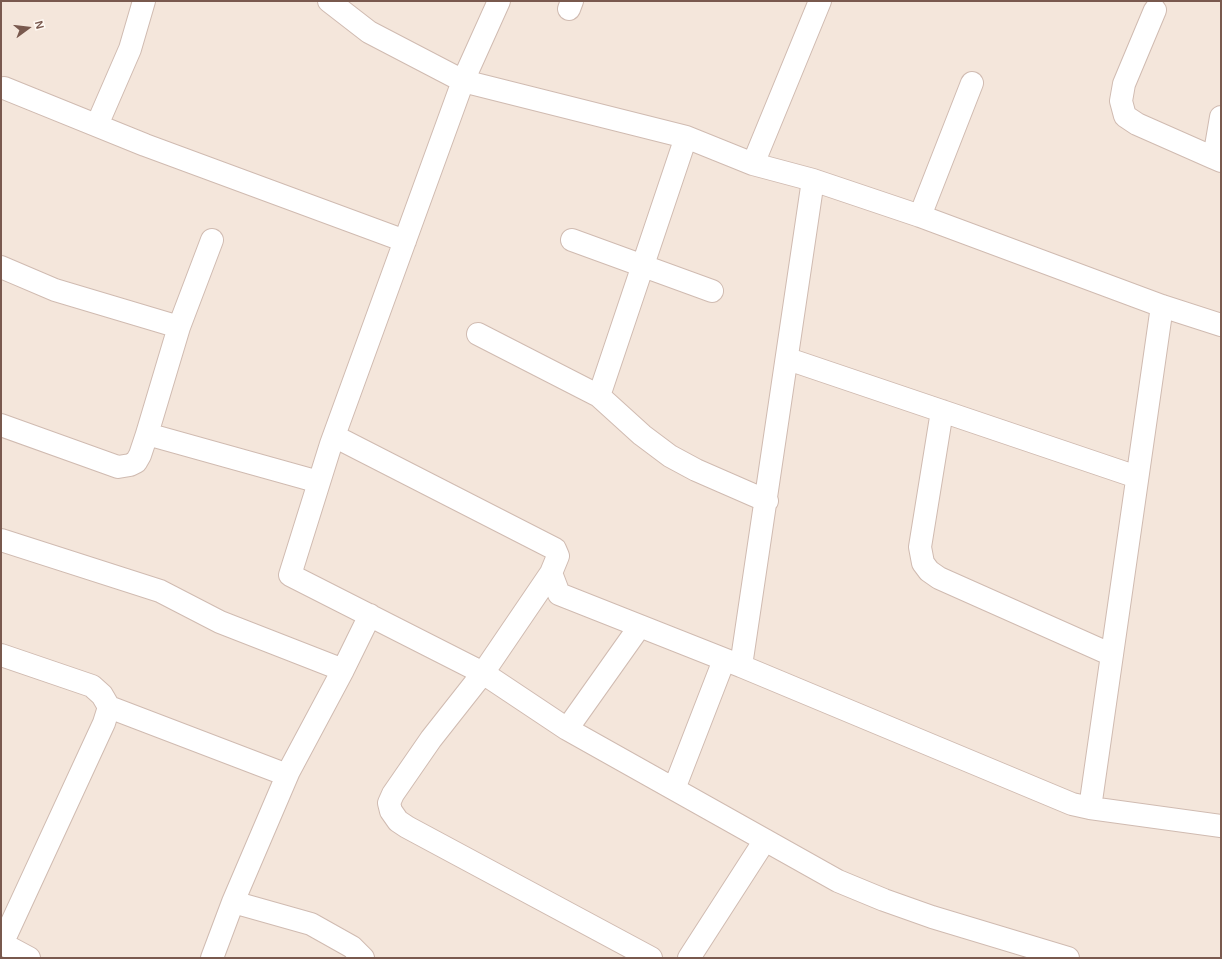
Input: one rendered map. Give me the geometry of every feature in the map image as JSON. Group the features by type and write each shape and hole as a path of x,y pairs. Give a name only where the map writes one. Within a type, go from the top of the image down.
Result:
{"street":[{"path":"97,125 130,49 144,1"},
{"path":"329,1 369,32 463,81 686,137 753,164 813,180 920,216 1162,306 1221,325"},
{"path":"499,1 463,81 334,436 290,574 483,673 567,729 838,881 884,900 932,917 1068,958"},
{"path":"753,164 820,1"},
{"path":"1155,10 1124,84 1121,101 1126,116 1137,124 1218,159 1221,117"},
{"path":"920,216 972,83"},
{"path":"4,88 97,125 405,241"},
{"path":"598,396 686,137"},
{"path":"674,789 733,663 767,501 813,180"},
{"path":"1,425 118,466 130,465 136,462 147,434 179,327 212,240"},
{"path":"572,240 712,290"},
{"path":"1,266 55,290 179,327"},
{"path":"1090,808 1162,306"},
{"path":"478,334 598,396 642,435 670,456 696,470 767,501"},
{"path":"788,359 1137,477"},
{"path":"942,411 920,546 923,563 929,571 938,578 1112,655"},
{"path":"147,434 319,482"},
{"path":"334,436 548,545 555,549 558,556 551,573 483,673 431,739 393,794 389,803 391,812 398,821 407,827 651,958"},
{"path":"1,540 160,591 220,622 343,670"},
{"path":"551,573 559,594 733,663 1057,798 1090,808 1221,826"},
{"path":"212,958 233,902 287,775 370,616"},
{"path":"567,729 640,626"},
{"path":"1,655 92,686 102,695 109,706 287,775"},
{"path":"29,958 2,943 104,723 109,706"},
{"path":"688,958 765,840"},
{"path":"233,902 311,924 352,947 364,958"}],"shaded area":[{"path":"1,1 1221,1 1221,958 1,958"}]}
